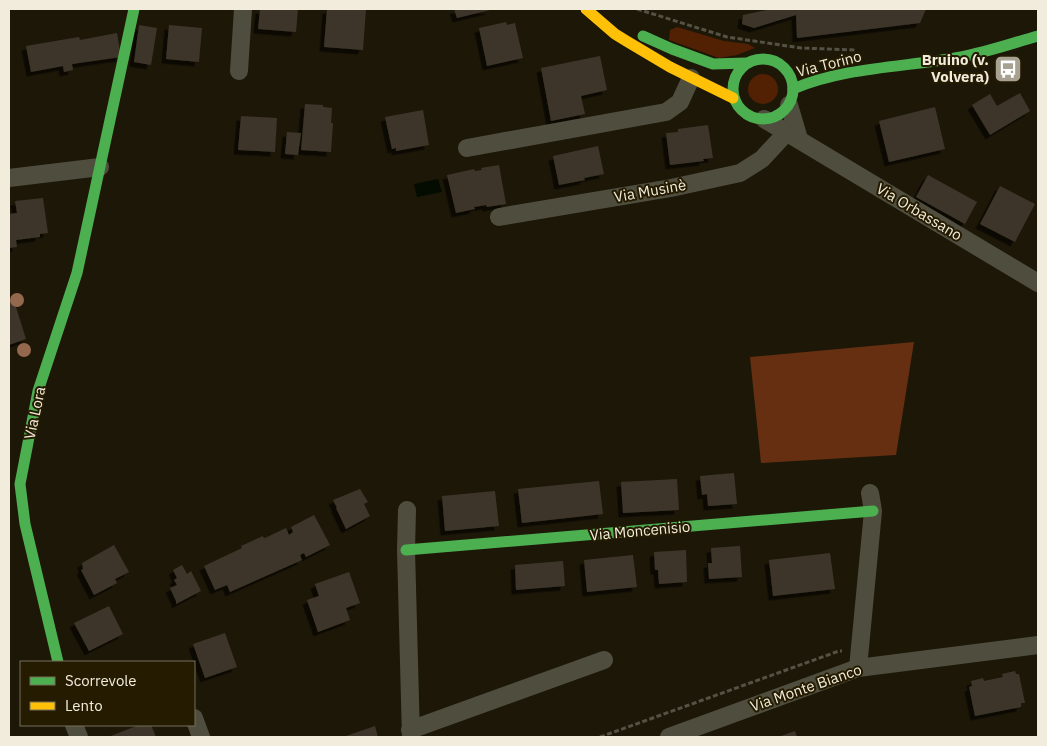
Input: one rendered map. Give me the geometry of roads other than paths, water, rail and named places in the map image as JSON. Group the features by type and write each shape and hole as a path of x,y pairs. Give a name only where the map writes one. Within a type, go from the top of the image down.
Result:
{"street":[{"name":"Via Lora","path":"58,661 25,524 20,484 38,391 77,273 134,9"},
{"path":"239,71 243,9"},
{"path":"591,12 616,21"},
{"path":"591,12 610,29 690,78 719,89 734,98"},
{"path":"630,29 672,49 713,64 746,63"},
{"name":"Via Torino","path":"791,97 809,82 873,69 962,57 1038,36"},
{"path":"791,97 782,112 764,119 754,118 745,114 738,106 732,88 734,78 739,69 746,63 756,59 766,58 773,60 785,68 790,76 793,136"},
{"name":"Via Torino","path":"836,64 873,69"},
{"name":"Via Torino","path":"785,68 802,67"},
{"path":"466,148 666,112 680,102 690,78"},
{"name":"Via Orbassano","path":"764,119 1038,283"},
{"name":"Via Musinè","path":"499,217 671,188 740,174 793,136"},
{"path":"9,178 100,167"},
{"path":"859,661 873,511 870,493"},
{"path":"407,510 406,550 410,734 604,660"},
{"name":"Via Moncenisio","path":"406,550 873,511"},
{"name":"Via Monte Bianco","path":"669,737 859,661 1038,648"},
{"path":"195,721 201,737"}],"place":[{"name":"Bruino (v. Volvera)","path":"1008,69"}]}
